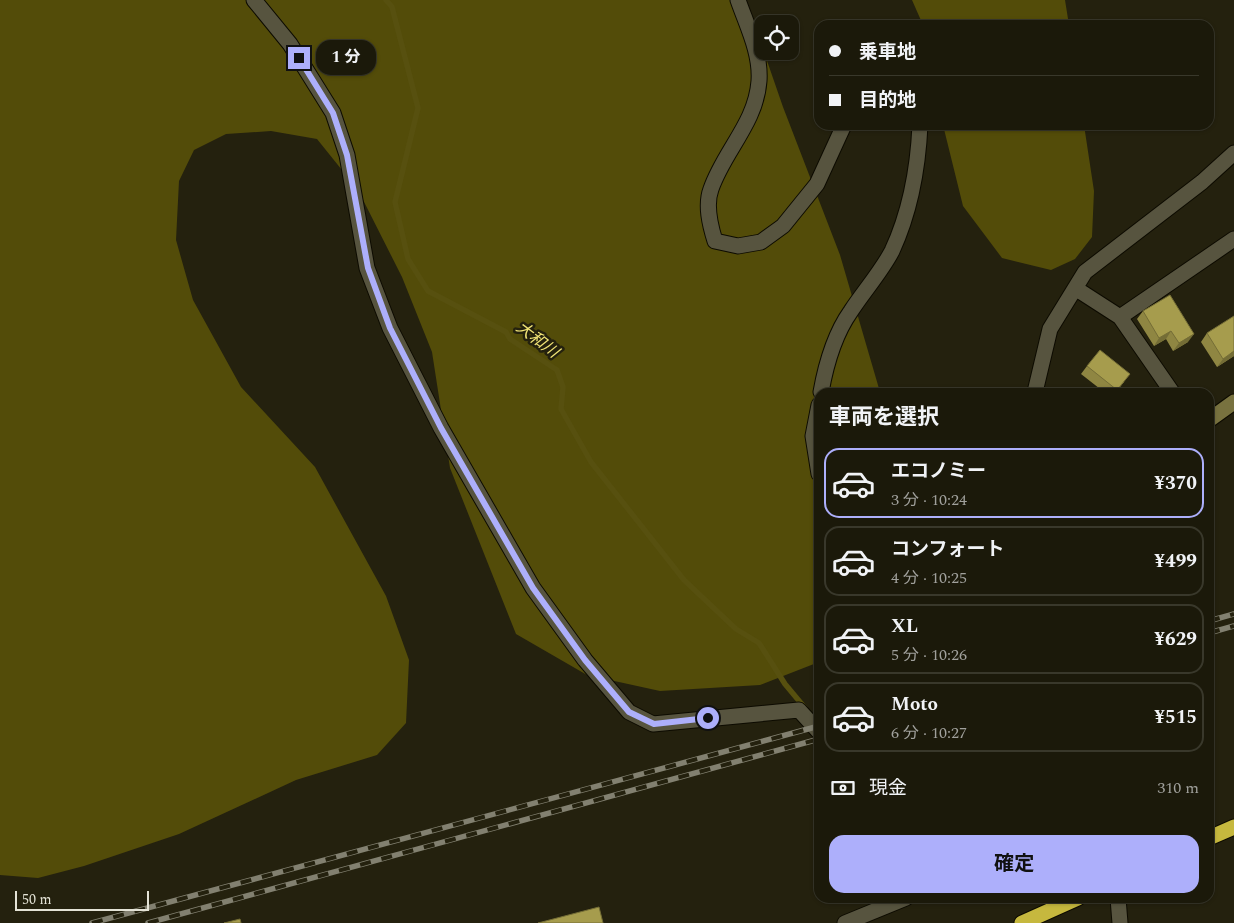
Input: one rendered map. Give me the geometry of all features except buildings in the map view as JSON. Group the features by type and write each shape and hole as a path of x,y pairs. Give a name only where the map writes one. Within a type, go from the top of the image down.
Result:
{"highway":[{"path":"1214,836 1234,827"},
{"path":"1022,923 1067,903"}],"street":[{"path":"254,0 290,44 333,113 347,155 368,268 390,328 441,428 533,588 585,660 629,712 654,724 799,710 814,726"},
{"path":"738,0 756,48 759,80 754,109 710,189 709,224 715,241 738,246 761,242 783,226 817,184 842,130"},
{"path":"822,388 827,359 849,313 891,252 906,215 918,169 920,130"},
{"path":"1036,388 1050,330 1085,272 1202,182 1234,153"},
{"path":"1120,317 1234,239"},
{"path":"1075,288 1120,317 1169,388"},
{"path":"1214,416 1234,402"},
{"path":"845,923 894,903"},
{"path":"1118,903 1120,923"}],"shaded area":[{"path":"0,0 746,0 754,23 754,60 767,60 840,255 879,388 814,388 814,664 760,685 660,691 587,675 516,634 450,468 432,352 402,277 358,190 317,139 271,131 226,134 194,150 179,181 176,240 193,300 241,387 315,467 386,596 409,660 406,723 377,755 296,780 179,834 84,866 38,878 0,875"},
{"path":"912,0 1065,0 1068,20 921,20"},
{"path":"944,130 1085,130 1094,191 1092,237 1075,259 1051,270 1002,258 963,206"}],"waterway":[{"name":"大和川","path":"386,0 392,7 418,108 395,202 408,259 428,291 506,332 510,339 557,370 563,387 561,409 591,462 684,580 736,629 759,643 785,684 805,708"}],"railway":[{"path":"1214,620 1234,614"},
{"path":"1214,632 1234,626"},
{"path":"92,923 814,727"},
{"path":"148,923 814,740"}],"route":[{"path":"299,58 333,113 347,155 368,268 390,328 441,428 533,588 585,660 629,712 654,724 708,718"}]}
